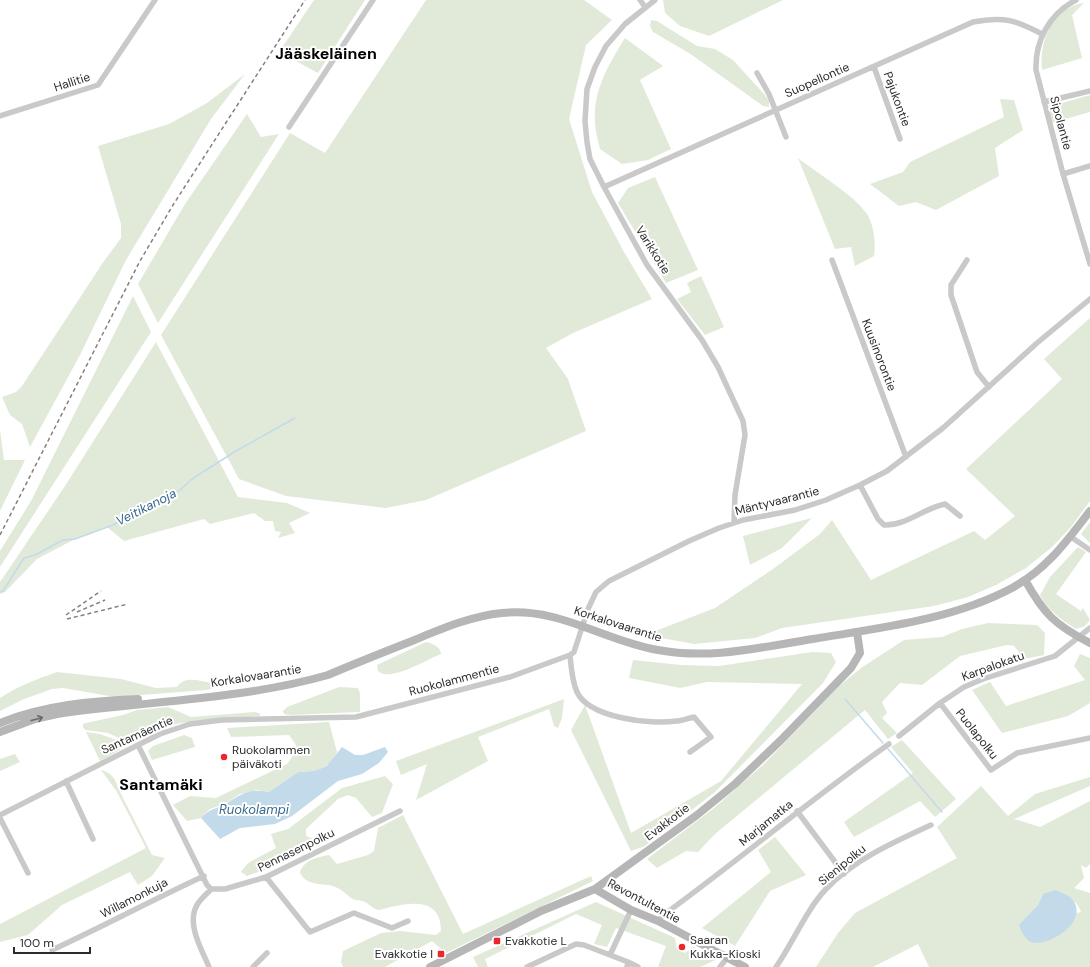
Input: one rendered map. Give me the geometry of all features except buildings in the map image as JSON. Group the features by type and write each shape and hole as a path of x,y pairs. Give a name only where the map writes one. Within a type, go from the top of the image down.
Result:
{"street":[{"name":"Hallitie","path":"0,116 98,85 156,0"},
{"path":"289,127 373,0"},
{"path":"640,0 645,7"},
{"name":"Varikkotie","path":"655,0 625,24 606,46 595,67 587,90 585,121 587,142 590,159 647,265 702,340 718,367 743,421 745,434 735,495 734,523"},
{"name":"Sipolantie","path":"1076,0 1055,16 1042,34 1036,63 1038,79 1063,174 1090,264"},
{"name":"Suopellontie","path":"604,187 973,22 995,18 1018,22 1042,34"},
{"name":"Pajukontie","path":"874,67 900,139"},
{"path":"756,73 775,110 786,137"},
{"path":"1044,102 1090,91"},
{"path":"1063,174 1090,166"},
{"name":"Kuusinorontie","path":"832,260 906,457"},
{"path":"967,260 952,285 950,295 976,372 989,387"},
{"name":"Mäntyvaarantie","path":"570,655 574,652 579,639 582,624 596,592 608,581 689,540 734,523 795,510 826,500 887,471 943,428 1090,299"},
{"path":"860,485 878,519 884,525 895,525 937,506 945,504 960,516"},
{"name":"Korkalovaarantie","path":"0,732 35,719 57,714 265,690 308,680 328,675 452,625 502,613 525,612 550,616 582,624 624,641 656,650 690,655 732,652 857,632 952,614 976,605 1025,580 1057,554 1090,511"},
{"path":"1071,537 1090,550"},
{"path":"1025,580 1041,608 1052,620 1090,643"},
{"name":"Karpalokatu","path":"899,736 940,703 972,683 1055,656 1090,628"},
{"name":"Evakkotie","path":"430,967 541,911 595,888 697,816 735,784 782,740 851,668 860,653 857,632"},
{"path":"570,655 577,692 584,701 601,712 624,718 660,722 677,721 694,717 710,737 690,752"},
{"name":"Ruokolammentie","path":"342,717 356,717 372,714 510,677 570,655"},
{"name":"Korkalovaarantie","path":"0,723 57,706 112,700 174,697 183,699"},
{"name":"Puolapolku","path":"940,703 991,770 1017,753 1090,738"},
{"name":"Santamäentie","path":"0,816 138,744 160,734 190,724 222,720 342,717"},
{"path":"138,744 211,889 197,905 193,913 195,933 209,967"},
{"name":"Marjamatka","path":"658,921 662,916 797,811 889,744"},
{"path":"66,781 93,839"},
{"name":"Pennasenpolku","path":"211,889 225,889 266,877 400,811"},
{"path":"797,811 844,874"},
{"path":"0,816 28,873"},
{"name":"Sienipolku","path":"776,967 826,890 844,874 885,846 931,825"},
{"name":"Willamonkuja","path":"52,950 111,923 121,915 204,876"},
{"path":"266,877 310,932 354,913 392,928 408,921"},
{"name":"Revontultentie","path":"595,888 631,910 658,921 745,967"},
{"path":"610,955 631,910"},
{"path":"527,967 576,944 584,945 610,955 628,965 638,967"},
{"path":"253,967 267,953"},
{"path":"720,967 727,958"}],"green space":[{"path":"314,0 365,0 318,73 279,52"},
{"path":"426,0 584,0 612,20 586,45 569,119 592,192 624,252 652,299 573,333 546,348 568,379 586,431 426,500 386,508 286,496 239,479 161,335 290,133 325,153"},
{"path":"663,0 783,0 709,36 680,26 665,13"},
{"path":"1084,3 1072,15 1082,58 1042,70 1043,48 1050,28 1056,19 1064,12 1073,6"},
{"path":"651,20 657,21 697,46 715,49 733,60 765,95 769,101 769,107 763,106 692,55 653,32 650,26"},
{"path":"625,38 663,66 640,80 671,149 648,160 622,164 600,149 595,121 595,110 599,88 603,78"},
{"path":"245,74 211,119 126,260 80,355 30,447 22,424 10,415 2,397 16,392 22,386 102,264 121,238 121,224 98,146 169,124 207,103"},
{"path":"1090,95 1090,112 1052,123 1048,107"},
{"path":"1000,99 1014,100 1023,130 995,148 999,176 936,210 916,202 899,206 870,184 903,172 910,162 1004,117"},
{"path":"247,114 261,137 279,134 158,323 138,284 185,204"},
{"path":"798,158 853,199 867,214 874,235 874,256 855,266 851,247 835,249"},
{"path":"655,177 698,270 666,283 618,203 628,188"},
{"path":"701,276 724,327 705,335 677,299 691,292 687,283"},
{"path":"133,296 151,332 0,567 0,551 31,501"},
{"path":"1090,318 1090,501 1071,527 1052,547 1026,568 996,585 968,597 934,606 782,628 755,638 694,644 645,635 715,608 773,569 820,534 832,520 871,580 974,531 985,540 1015,516 966,469 1062,379 1044,359"},
{"path":"156,342 238,497 287,503 310,513 289,523 295,533 278,538 281,532 275,531 273,521 265,521 254,513 210,524 204,519 124,541 107,527 75,539 37,559 5,592 0,594 0,582 65,486"},
{"path":"0,430 4,460 25,460 0,511"},
{"path":"812,518 782,548 750,565 743,536"},
{"path":"1090,522 1090,543 1081,534"},
{"path":"1078,547 1086,552 1056,594 1081,611 1083,608 1090,620 1085,626 1076,629 1055,614 1047,606 1040,595 1050,577"},
{"path":"988,623 1037,625 1045,633 1044,655 1024,659 1014,646 1007,645 960,656 922,685 900,683 882,702 887,713 882,718 897,733 888,739 865,710 715,834 698,852 686,851 657,868 647,859 714,808 764,764 839,686 861,668 904,640 942,637 962,629"},
{"path":"426,642 438,647 441,654 399,672 383,674 378,671 377,665"},
{"path":"812,652 831,653 836,662 823,683 715,792 645,846 631,851 571,730 585,705 631,833 721,781 802,684 707,682 680,688 629,678 633,660 681,665 719,666"},
{"path":"1080,654 1090,658 1090,703 1068,716 1002,733 972,690 990,682 1006,706 1085,680 1074,666"},
{"path":"57,672 121,679 156,688 177,687 180,683 188,680 212,683 211,689 206,690 115,697 63,688 52,689 24,699 0,711 0,698 21,686"},
{"path":"339,687 358,688 360,693 360,712 284,714 283,711 287,707"},
{"path":"564,699 562,718 558,728 554,726 549,709 478,737 488,761 416,800 427,764 401,775 396,761"},
{"path":"168,707 191,717 255,712 261,714 259,716 180,723 166,727 142,730 121,739 108,733 86,730 83,728 83,724 86,723 123,715 137,710"},
{"path":"329,722 337,752 333,760 327,766 314,771 298,772 269,792 257,790 240,794 224,804 210,809 201,818 187,821 173,805 190,796 216,798 287,764 294,754 296,745 289,735 231,737 227,728"},
{"path":"86,732 100,734 119,741 120,750 100,761"},
{"path":"184,735 192,738 195,747 152,760 148,751 153,746"},
{"path":"902,740 956,799 935,817 920,801 854,837 844,822 913,773 891,747"},
{"path":"15,754 20,762 0,771 0,759"},
{"path":"101,770 108,772 116,782 152,855 165,858 152,876 138,885 130,872 62,905 28,935 0,942 0,924 146,848 117,792"},
{"path":"385,776 393,784 382,813 372,817 356,798 348,795 338,799 306,829 306,836 321,842 283,863 247,876 241,872 248,863 276,848 271,834 288,829 342,788"},
{"path":"1090,777 1090,786 1014,819 1040,827 1090,801 1090,864 1086,868 1081,865 1084,878 1074,888 1090,893 1090,967 929,967 918,944 873,967 816,967 838,933 855,913 957,858 937,827 981,786 1008,816 1035,794","holes":["1043,894 1071,899 1075,902 1081,912 1020,925 1038,905"]},
{"path":"403,815 463,934 591,876 593,881 446,953 432,941 385,967 343,967 341,962 343,951 381,933 400,931 436,935 441,931 439,919 435,911 428,906 409,904 379,910 363,901 351,898 336,887 310,882 300,873 304,865 311,860 320,857 329,855 337,864 368,855 374,851 378,828"},
{"path":"775,837 806,875 770,891 735,946 702,928 771,872 758,850"},
{"path":"596,902 675,938 677,949 685,953 693,947 718,959 700,967 658,967 666,946 616,928 607,947 594,944 602,925 576,914 485,959 488,967 478,967 473,957"}],"water":[{"name":"Ruokolampi","path":"342,747 355,755 363,755 385,747 388,752 379,763 362,774 338,781 292,816 275,824 240,828 220,839 201,818 210,811 250,791 269,792 298,772 314,771 327,766"},
{"path":"1055,890 1065,894 1073,900 1077,909 1075,918 1070,926 1053,938 1044,942 1035,943 1029,941 1023,934 1019,925 1038,905 1043,894"}],"waterway":[{"name":"Veitikanoja","path":"0,592 3,591 24,558 35,555 63,540 75,539 113,525 180,490 192,479 236,451 295,418"},
{"path":"845,699 883,743"},
{"path":"888,749 942,812"}],"railway":[{"path":"0,535 140,261 173,205 305,0"},
{"path":"66,615 101,591"},
{"path":"77,612 105,600"},
{"path":"67,619 128,604"}],"place":[{"name":"Ruokolammen päiväkoti","path":"224,757"},
{"name":"Evakkotie L","path":"497,941"},
{"name":"Saaran Kukka-Kioski","path":"682,947"},
{"name":"Evakkotie I","path":"441,954"}],"district":[{"name":"Jääskeläinen","path":"326,53"},
{"name":"Santamäki","path":"161,784"}]}
